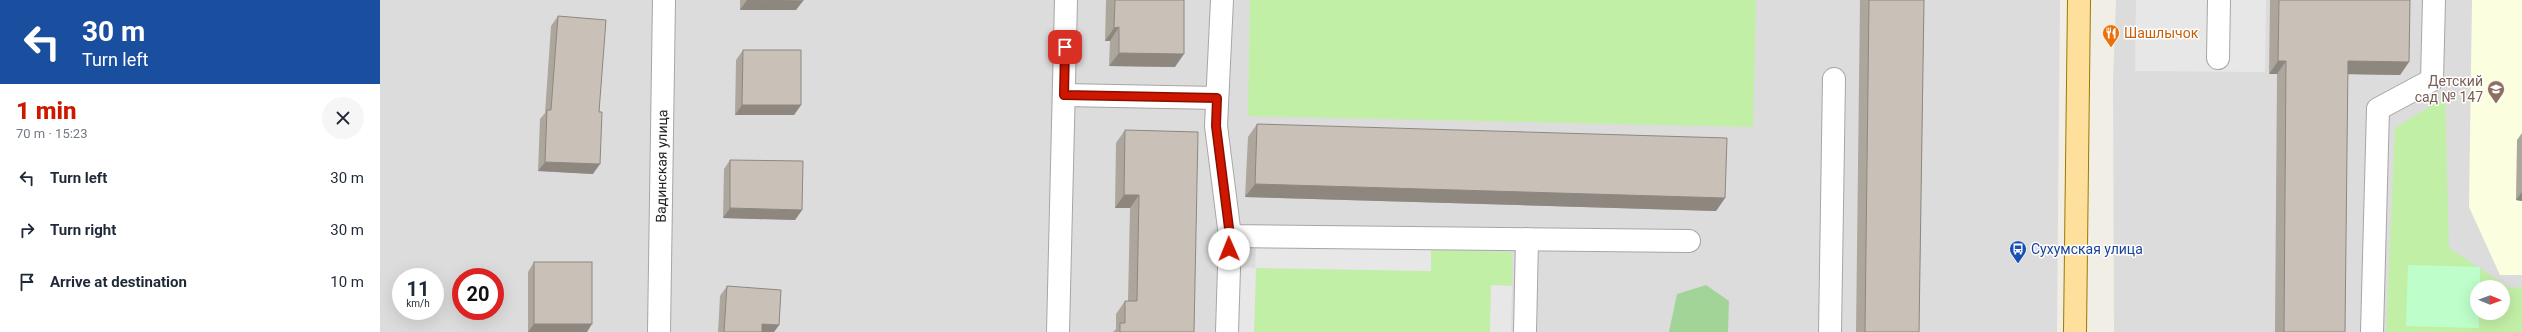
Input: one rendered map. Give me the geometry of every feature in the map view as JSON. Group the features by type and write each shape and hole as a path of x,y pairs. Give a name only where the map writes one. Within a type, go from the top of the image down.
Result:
{"main road":[{"path":"2075,332 2079,0"}],"street":[{"name":"Вадинская улица","path":"659,332 664,0"},
{"path":"1058,332 1066,0"},
{"path":"1222,0 1216,126 1230,236 1227,332"},
{"path":"2218,58 2219,0"},
{"path":"2372,332 2378,109 2432,80 2434,0"},
{"path":"1830,332 1834,79"},
{"path":"1064,95 1217,98"},
{"path":"1230,236 1689,241"},
{"path":"1525,332 1527,239"}],"shaded area":[{"path":"380,0 2060,0 2057,332 380,332"},
{"path":"2116,0 2522,0 2522,332 2114,332 2113,80"},
{"path":"2136,0 2266,0 2265,72 2135,71"},
{"name":"Детский сад № 147","path":"2472,0 2522,0 2522,275 2500,275 2469,207"},
{"path":"1256,247 1431,250 1431,271 1256,268 1254,332 1239,332 1240,267 1255,268"},
{"path":"1491,285 1512,286 1511,332 1490,332"}],"green space":[{"path":"1250,0 1756,0 1753,127 1248,116"},
{"path":"2445,97 2449,248 2498,280 2470,280 2470,320 2510,320 2510,288 2522,287 2522,332 2386,332 2395,128"},
{"path":"1431,250 1512,252 1512,286 1491,285 1490,332 1254,332 1256,268 1431,271"},
{"path":"2408,265 2480,267 2480,280 2470,280 2470,320 2479,320 2479,328 2406,326"},
{"path":"1706,285 1729,301 1728,332 1669,332 1677,294"}],"building":[{"path":"752,0 803,0 803,1"},
{"path":"1115,0 1184,0 1184,54 1119,53 1119,27 1114,28"},
{"path":"1869,0 1924,0 1919,332 1865,332"},
{"path":"2279,0 2410,0 2409,62 2348,61 2345,332 2284,332 2286,61 2278,61"},
{"path":"558,16 606,20 599,112 602,112 600,164 545,162 547,110 551,110"},
{"path":"743,50 801,50 801,105 742,105"},
{"path":"1257,124 1727,138 1725,198 1255,184"},
{"path":"1125,130 1198,132 1194,332 1120,332 1120,323 1125,323 1125,301 1137,301 1139,195 1124,195"},
{"path":"730,160 803,161 802,210 730,208"},
{"path":"534,262 592,262 592,324 534,324"},
{"path":"727,286 781,290 779,325 762,324 762,332 724,332"}],"place":[{"name":"Шашлычок","path":"2111,48"},
{"name":"Детский сад № 147","path":"2496,104"},
{"name":"Сухумская улица","path":"2018,264"}],"route":[{"path":"1065,47 1064,95 1217,98 1216,126 1230,236 1229,249"}]}
